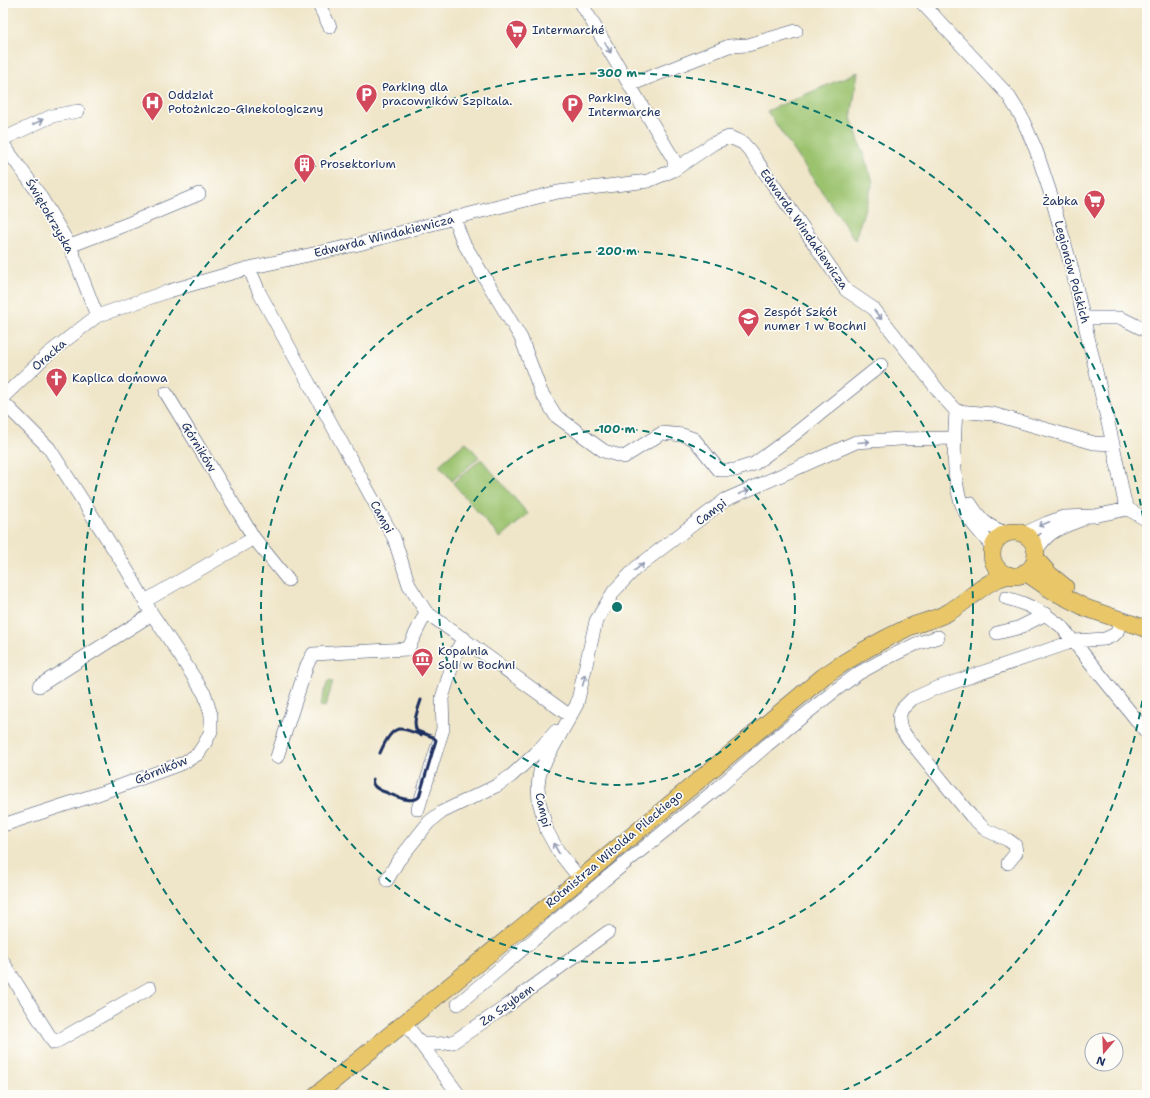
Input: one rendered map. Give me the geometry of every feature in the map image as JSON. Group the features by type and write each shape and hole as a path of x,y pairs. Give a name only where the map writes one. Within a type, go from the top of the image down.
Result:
{"main road":[{"path":"1035,555 1033,564 1026,572 1009,575 1003,573 995,565 992,551 996,541 1001,536 1015,533 1032,541 1035,555 1049,574 1095,607 1116,618"},
{"name":"Rotmistrza Witolda Pileckiego","path":"924,621 982,576 992,551"},
{"path":"1026,572 1053,591 1086,608 1147,629"},
{"name":"Rotmistrza Witolda Pileckiego","path":"316,1095 580,879 804,692 839,665 886,638 948,612 987,583 1009,575"}],"street":[{"path":"318,3 330,28"},
{"path":"581,3 674,160 674,170"},
{"name":"Legionów Polskich","path":"922,3 1008,95 1036,150 1050,192 1085,318 1124,499 1128,509"},
{"path":"630,85 729,46 748,45 796,31"},
{"path":"3,139 52,116 78,111"},
{"name":"Edwarda Windakiewicza","path":"97,316 169,291 249,268 359,244 558,192 648,181 674,170 714,143 729,137 742,143 846,290 874,309 956,411"},
{"name":"Świętokrzyska","path":"3,144 39,194 70,246 97,316"},
{"path":"70,246 199,194"},
{"path":"454,218 463,242 522,338 541,392 556,416 604,451 624,457 662,433 683,434 694,439 719,470 735,470 754,464 796,433 881,365"},
{"name":"Campi","path":"249,268 260,294 394,538 409,585 426,612 464,638 568,719"},
{"name":"Oracka","path":"3,397 48,354 97,316"},
{"path":"1085,318 1121,318 1147,331"},
{"name":"Górników","path":"166,393 254,538 288,580"},
{"name":"Górników","path":"3,402 49,448 127,570 152,614 204,695 211,715 211,731 205,743 198,754 183,763 101,793 3,825"},
{"path":"992,551 965,512 960,496 953,446 956,411 993,414 1094,443 1113,444"},
{"name":"Campi","path":"580,879 558,851 547,830 539,801 538,786 540,771 566,726 568,719 578,704 596,620 614,591 636,568 725,500 856,442 900,439 954,438"},
{"path":"956,476 965,495 979,518 995,530 1015,533 1063,517 1094,516"},
{"path":"1035,555 1040,544 1049,534 1061,527 1094,516 1128,509 1147,520"},
{"path":"145,601 254,538"},
{"path":"1006,598 1018,601 1046,614 1064,629 1147,733"},
{"path":"277,757 307,665 313,654 408,649 426,612"},
{"path":"39,686 152,614"},
{"path":"996,633 1018,628 1046,614"},
{"path":"1008,863 1016,853 1015,846 1008,840 986,830 963,808 900,727 900,713 906,704 912,699 934,689 1074,641 1105,639 1117,632 1116,618"},
{"path":"458,1004 603,881 664,835 767,745 837,689 858,673 881,661 916,644 938,637"},
{"path":"418,809 443,728 442,698 457,650 464,638"},
{"path":"387,880 398,861 429,822 442,812 496,786 511,776 535,754 568,719"},
{"path":"650,819 664,835"},
{"name":"Za Szybem","path":"421,1044 453,1042 504,1008 608,932"},
{"path":"3,962 54,1043 150,988"},
{"path":"404,1022 459,1095"}],"green space":[{"path":"858,72 851,118 873,182 855,240 767,111"},
{"path":"466,442 479,457 452,481 439,465"},
{"path":"481,459 528,514 500,538 453,483"},
{"path":"328,681 333,682 325,707 320,706"}],"railway":[{"path":"373,779 373,785 382,791 411,800 419,797 436,740 433,737 417,731 415,724 416,716 421,700"},
{"path":"380,753 387,739 396,730 404,729 421,735"}],"place":[{"name":"Intermarché","path":"517,50"},
{"name":"Parking dla pracowników Szpitala.","path":"367,114"},
{"name":"Oddział Położniczo-Ginekologiczny","path":"153,122"},
{"name":"Parking Intermarche","path":"573,124"},
{"name":"Prosektorium","path":"304,184"},
{"name":"Żabka","path":"1094,220"},
{"name":"Zespół Szkół numer 1 w Bochni","path":"749,338"},
{"name":"Kaplica domowa","path":"57,398"},
{"name":"Kopalnia Soli w Bochni","path":"423,678"}]}
